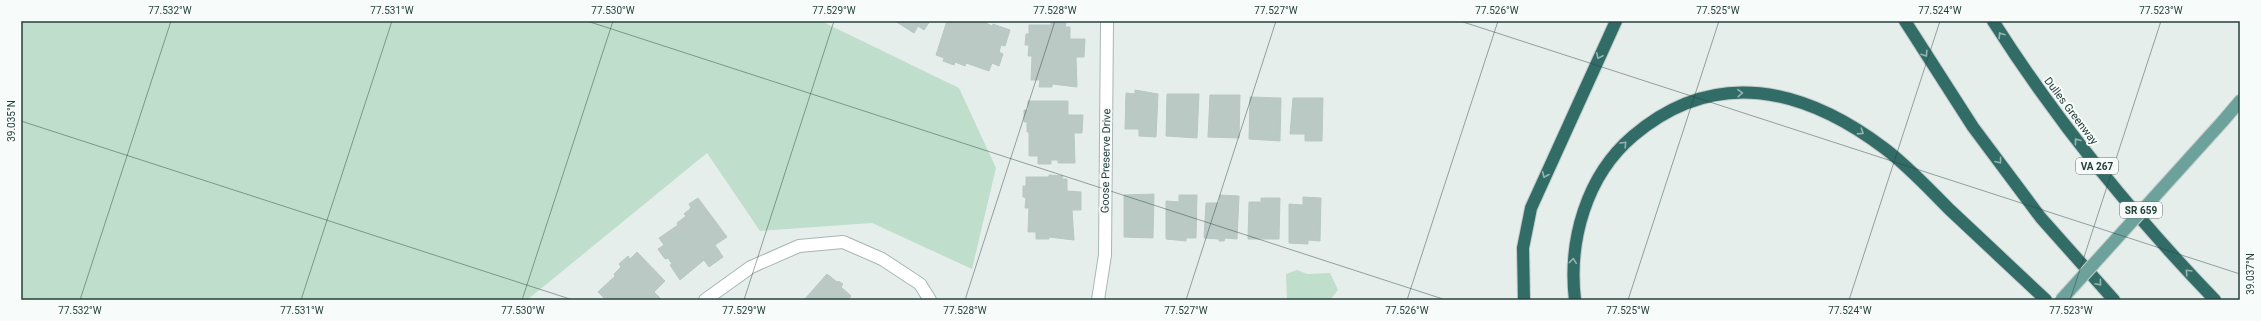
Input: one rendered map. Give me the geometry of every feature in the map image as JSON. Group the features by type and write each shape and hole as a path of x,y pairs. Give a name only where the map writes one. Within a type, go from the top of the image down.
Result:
{"highway":[{"path":"1524,300 1523,248 1531,208 1616,21"},
{"path":"1905,21 1973,127 2041,218 2114,300"},
{"name":"Dulles Greenway","path":"1992,21 2052,110 2158,241 2215,300"},
{"path":"1574,300 1572,270 1578,228 1593,188 1607,164 1625,142 1642,128 1672,109 1712,96 1740,92 1782,96 1809,104 1862,132 1896,157 2046,300"}],"main road":[{"name":"SR 659","path":"2061,300 2240,101"}],"street":[{"name":"Goose Preserve Drive","path":"1098,300 1105,255 1107,21"},
{"path":"704,300 751,267 799,246 843,242 882,259 920,284 930,300"}],"green space":[{"path":"21,21 821,21 959,88 996,168 972,269 872,223 760,231 707,153 527,300 21,300"},
{"path":"1297,270 1307,274 1330,273 1338,290 1330,300 1287,300 1286,274"}],"building":[{"path":"895,21 930,21 924,30 918,26 914,33"},
{"path":"947,21 982,21 992,26 993,24 1010,30 1005,46 1001,45 999,52 1003,54 999,66 992,63 989,71 966,63 965,66 955,62 954,65 943,61 944,58 936,55"},
{"path":"1051,23 1066,23 1065,27 1070,27 1070,39 1085,39 1084,57 1076,57 1077,87 1052,84 1052,87 1039,87 1040,80 1031,80 1032,56 1028,56 1029,45 1025,45 1026,34 1029,34 1029,25 1051,25"},
{"path":"1135,90 1158,94 1156,137 1139,136 1139,129 1125,129 1126,93 1135,94"},
{"path":"1167,94 1199,94 1197,138 1166,136"},
{"path":"1210,95 1240,95 1239,138 1208,137"},
{"path":"1250,97 1281,98 1280,141 1249,139"},
{"path":"1293,98 1323,98 1322,141 1305,141 1305,134 1290,134"},
{"path":"1028,101 1068,101 1068,115 1083,115 1082,133 1074,133 1075,163 1058,163 1058,160 1051,160 1051,164 1038,164 1038,156 1029,156 1029,132 1027,132 1027,122 1024,122 1024,110 1028,110"},
{"path":"1049,175 1063,176 1062,179 1067,179 1067,191 1081,192 1081,210 1072,210 1074,240 1049,237 1049,239 1036,239 1036,232 1028,232 1029,208 1025,208 1026,198 1023,197 1023,186 1026,186 1026,177 1049,177"},
{"path":"1154,194 1153,238 1124,237 1124,195"},
{"path":"1179,195 1197,195 1196,238 1186,238 1186,241 1166,239 1166,201 1179,202"},
{"path":"1220,195 1239,196 1237,239 1225,238 1224,241 1219,241 1219,239 1204,238 1206,203 1219,203"},
{"path":"1303,197 1321,198 1320,241 1308,240 1308,244 1289,243 1289,204 1303,205"},
{"path":"698,198 727,237 715,245 723,257 709,267 704,260 680,280 670,265 672,264 668,258 665,259 658,249 664,245 659,238 678,225 677,223 686,216 684,214 691,208 689,204"},
{"path":"1261,198 1280,198 1279,239 1248,239 1249,202 1261,202"},
{"path":"637,252 665,281 654,292 662,300 601,300 604,298 598,292 615,276 614,274 621,267 619,264 628,256 630,259"},
{"path":"827,274 837,282 838,281 843,284 841,287 851,296 848,300 804,300"}]}
